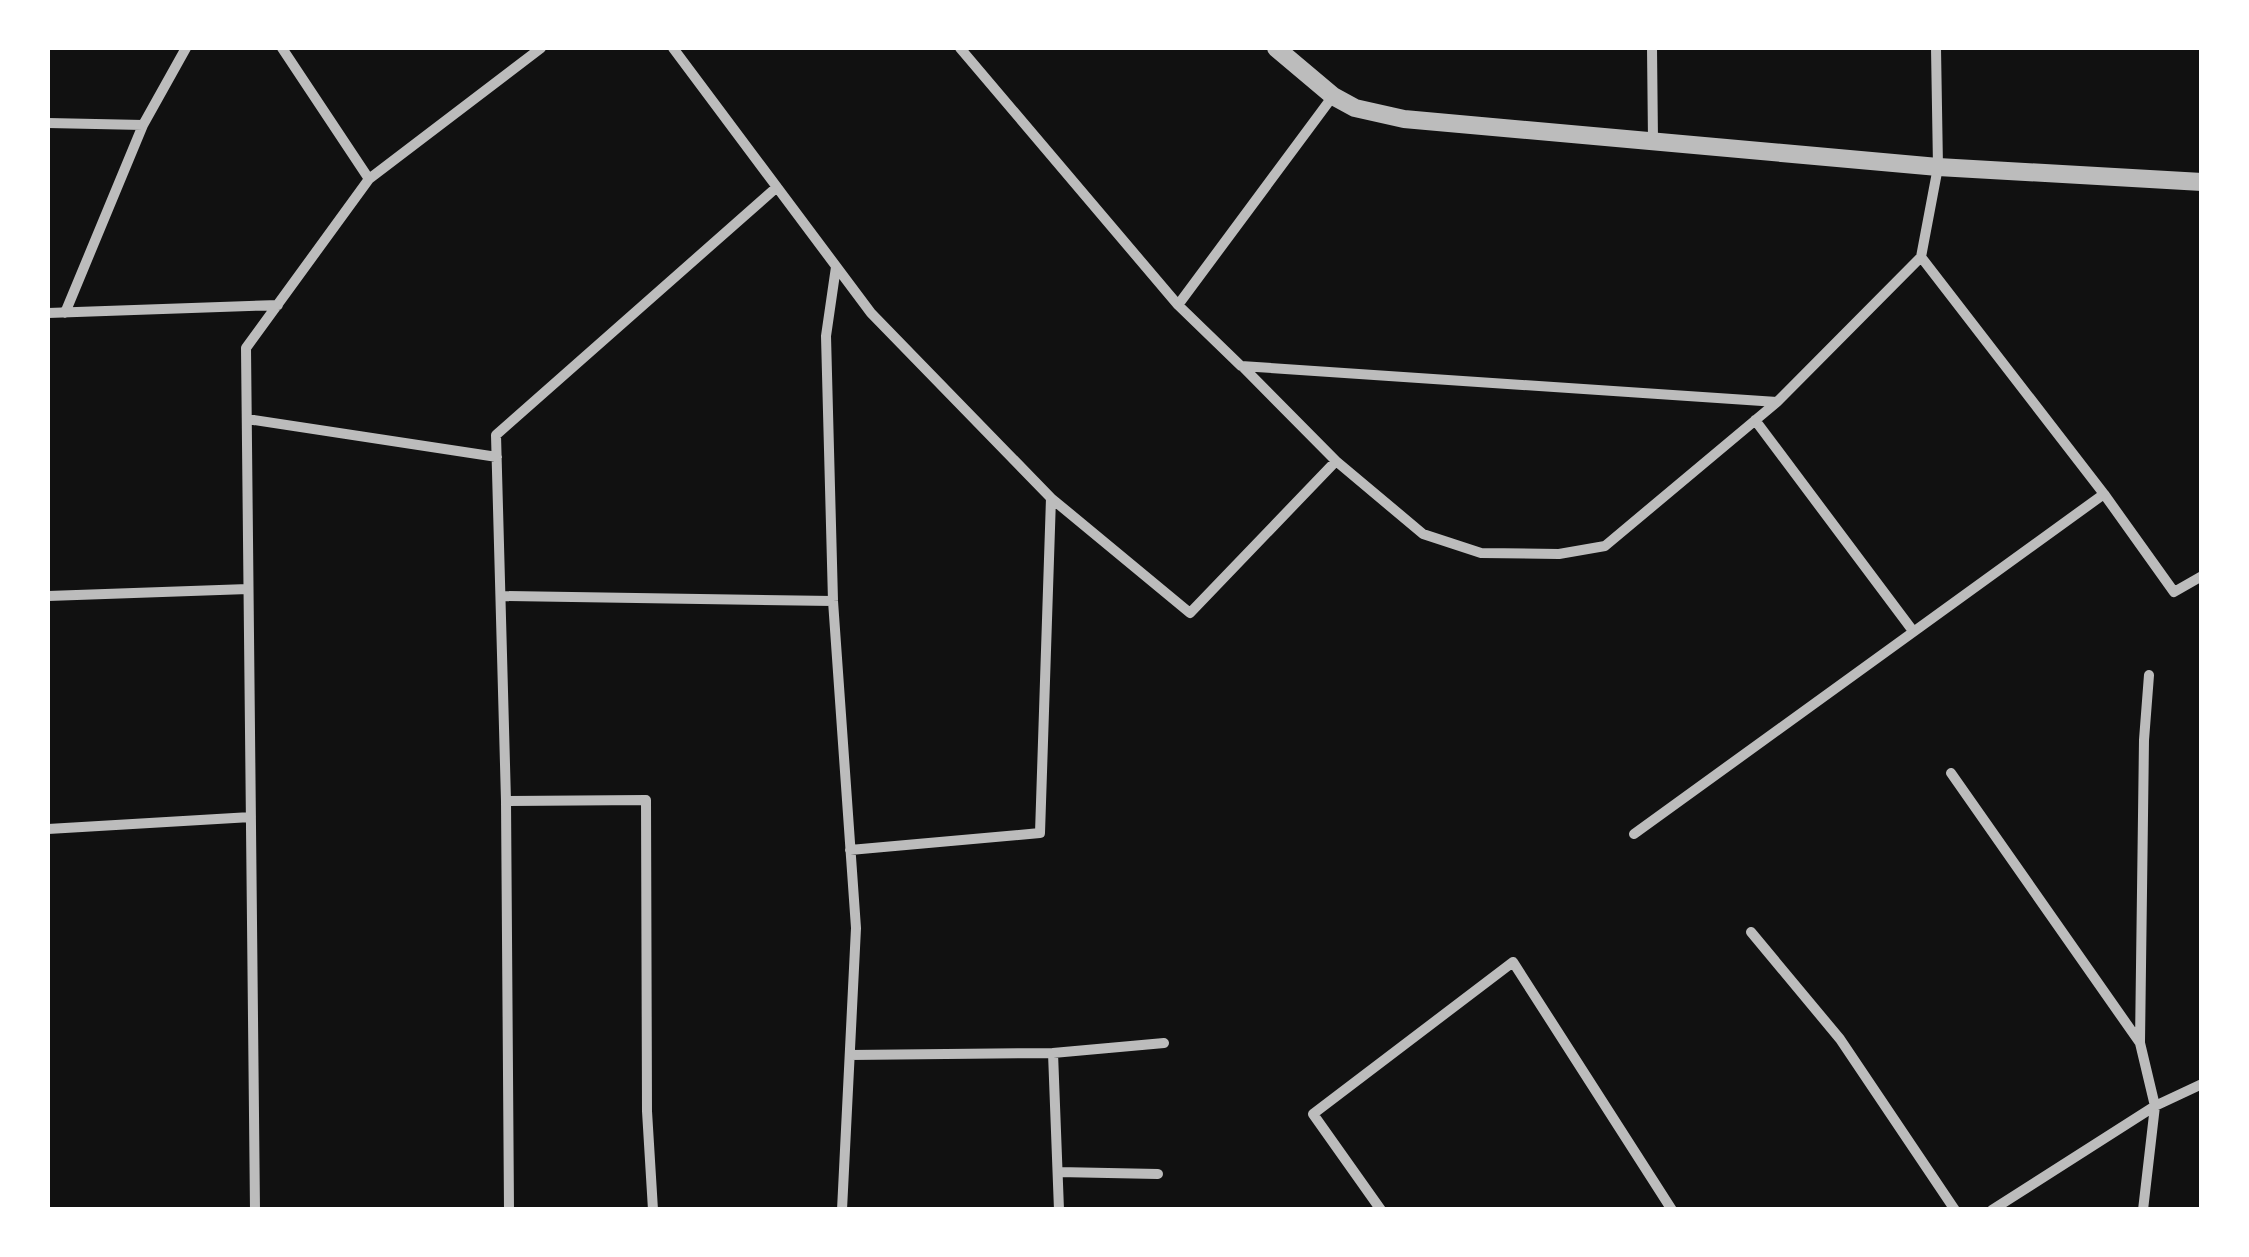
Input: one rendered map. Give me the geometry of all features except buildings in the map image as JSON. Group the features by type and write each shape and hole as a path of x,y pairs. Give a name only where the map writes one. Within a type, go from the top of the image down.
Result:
{"street":[{"path":"64,313 143,125 186,48"},
{"path":"282,48 369,179"},
{"path":"255,1210 246,348 369,179 541,48"},
{"path":"674,48 871,313 1052,498 1190,614 1336,461"},
{"path":"960,48 1178,305 1336,461 1422,534 1481,553 1559,554 1605,546 1777,402 1921,256 1938,166 1936,48"},
{"path":"1276,48 1334,96 1355,108 1404,119 1938,166 2202,182"},
{"path":"1652,48 1653,141"},
{"path":"1178,305 1334,96"},
{"path":"48,123 143,125"},
{"path":"510,1210 506,801 496,434 777,187"},
{"path":"1921,256 2104,494 2174,592 2202,576"},
{"path":"836,266 826,336 833,601 856,928 842,1210"},
{"path":"48,313 278,305"},
{"path":"1241,366 1777,402"},
{"path":"247,419 497,457"},
{"path":"1755,420 1914,631"},
{"path":"1634,834 2104,494"},
{"path":"850,850 1040,834 1052,498"},
{"path":"48,596 248,589"},
{"path":"501,596 833,601"},
{"path":"2142,1210 2155,1106 2140,1043 2144,740 2149,675"},
{"path":"1951,773 2140,1043"},
{"path":"506,801 646,800 647,1111 652,1210"},
{"path":"48,830 251,817"},
{"path":"1751,932 1840,1040 1955,1210"},
{"path":"1381,1210 1313,1114 1514,962 1672,1210"},
{"path":"850,1054 1053,1054 1164,1042"},
{"path":"1053,1054 1059,1210"},
{"path":"1992,1210 2155,1106 2202,1084"},
{"path":"1058,1172 1158,1174"}]}
